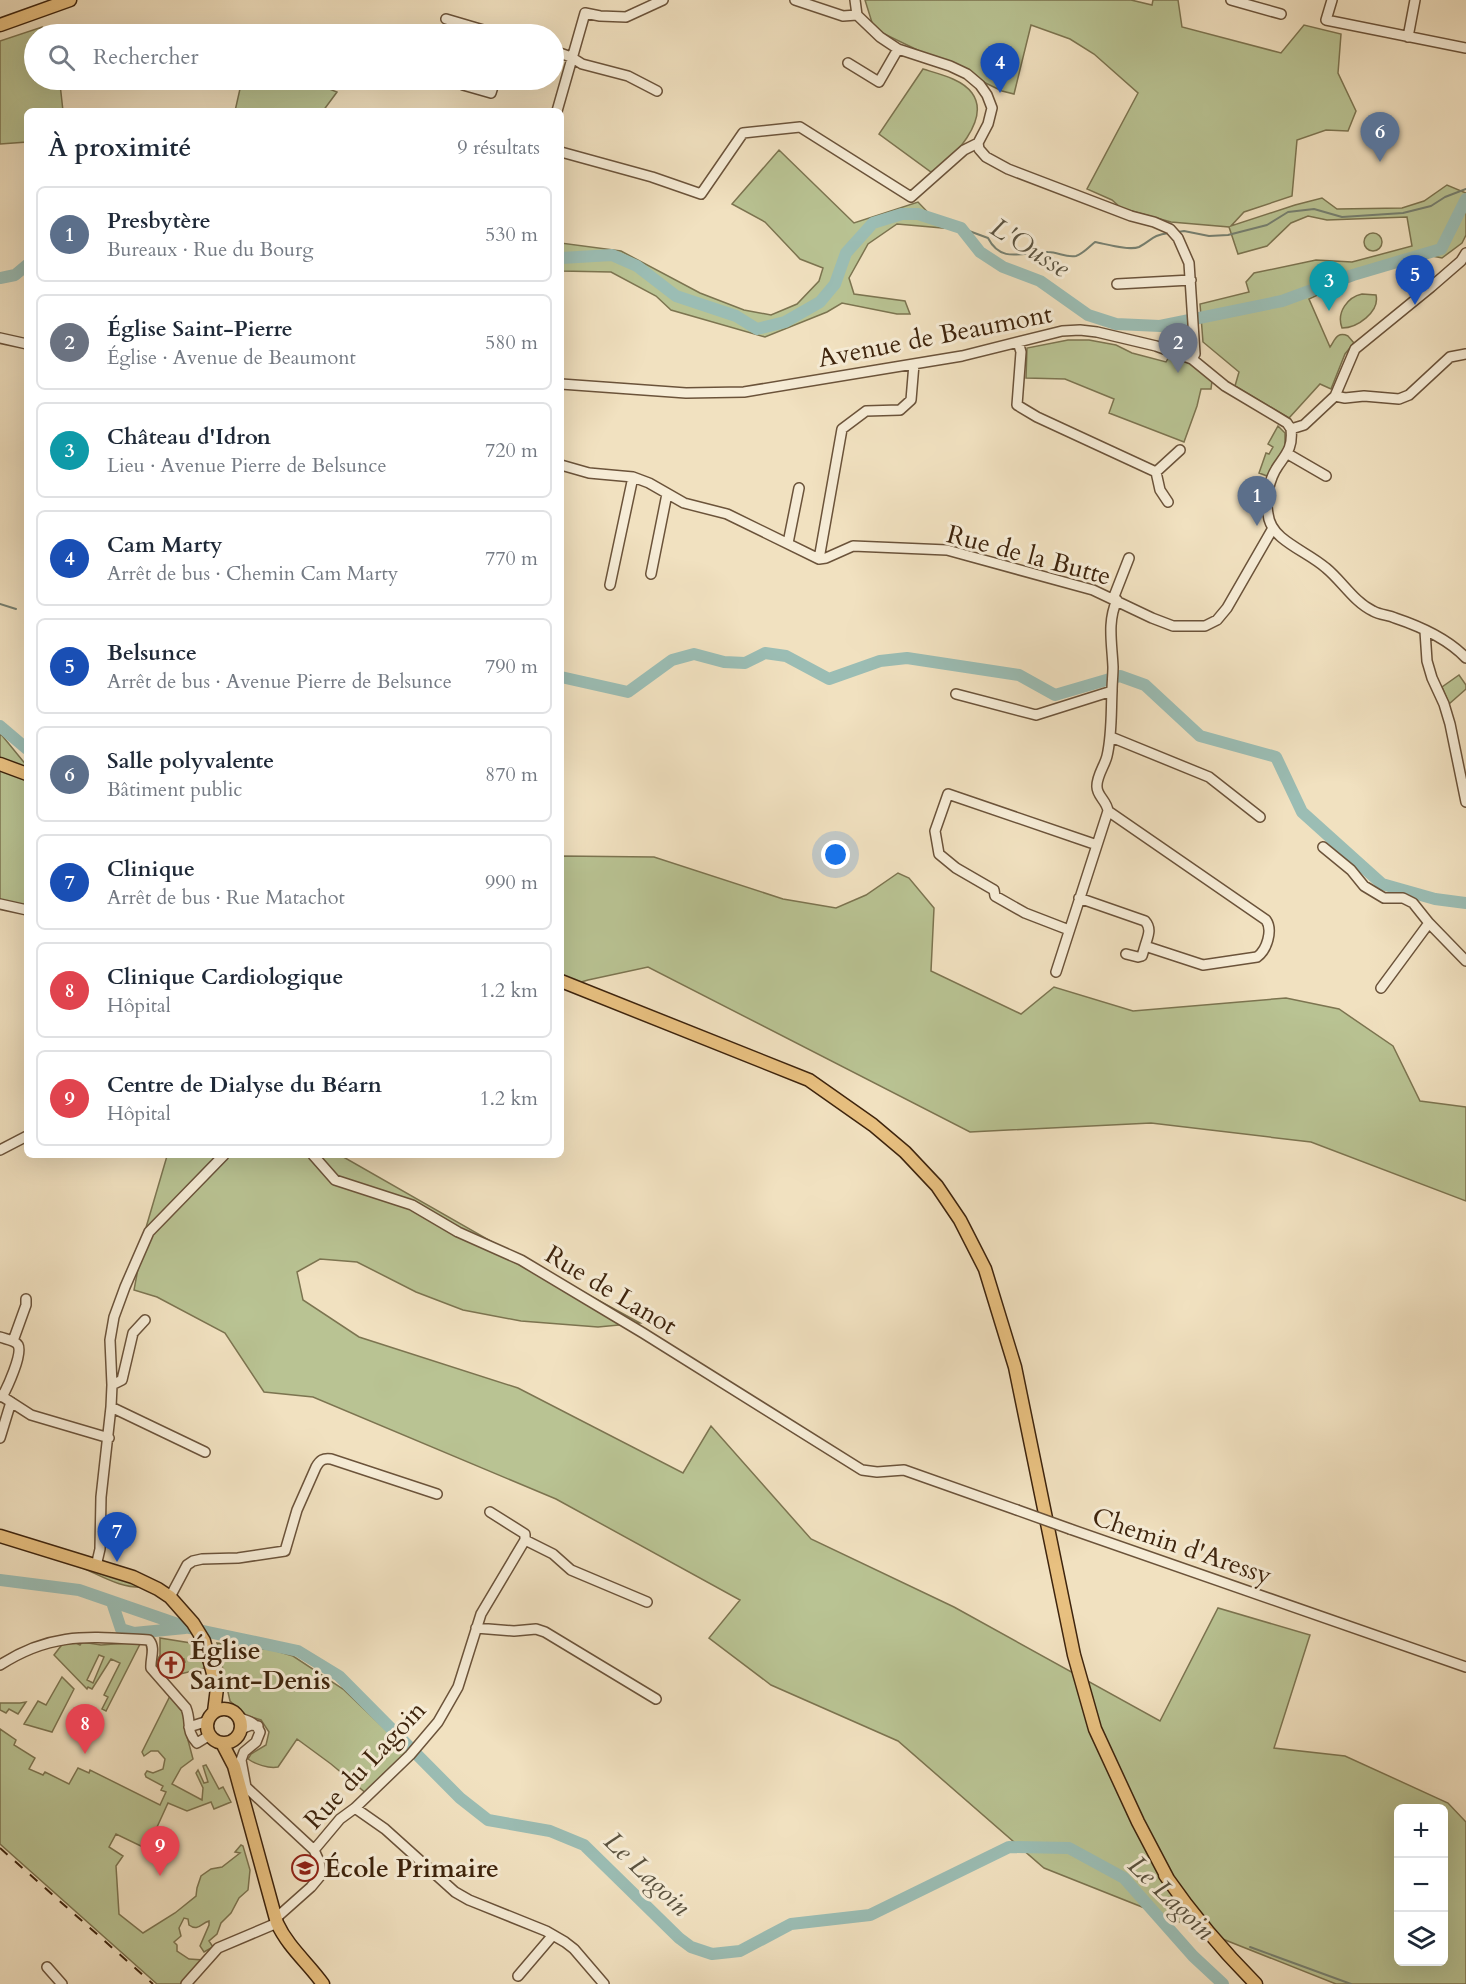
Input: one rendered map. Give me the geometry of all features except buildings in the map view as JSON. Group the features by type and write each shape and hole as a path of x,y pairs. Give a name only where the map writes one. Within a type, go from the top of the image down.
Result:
{"main road":[{"path":"0,25 70,0"},
{"path":"0,764 24,773"},
{"path":"564,982 808,1080 873,1125 905,1152 937,1186 960,1220 985,1269 999,1311 1015,1367 1074,1655 1092,1718 1114,1774 1169,1881 1235,1963 1256,1984"},
{"path":"564,988 786,1076 839,1100"},
{"path":"0,1536 132,1577 170,1597 193,1623 204,1641 217,1688 236,1724 234,1766"},
{"path":"217,1688 207,1728 210,1735 222,1743 234,1766 276,1921 292,1949 314,1971 323,1984"},
{"path":"211,1717 223,1708 236,1724"},
{"path":"222,1743 236,1724"}],"street":[{"path":"564,86 585,13 626,17 663,0"},
{"path":"795,0 843,16 857,15"},
{"path":"564,156 652,177 701,194 743,133 800,127 911,197 964,150 978,143 992,110 987,94 967,74 898,49 880,37 857,15 855,0"},
{"path":"1231,0 1248,2 1262,10 1281,14"},
{"path":"1332,0 1326,20 1466,48"},
{"path":"1408,37 1414,0"},
{"path":"446,19 463,24"},
{"path":"848,63 879,82 898,49"},
{"path":"564,54 582,64 628,76 657,92"},
{"path":"479,90 491,93 492,90"},
{"path":"558,108 563,90"},
{"path":"978,143 979,149 986,157 1008,169 1170,229 1178,238 1189,263 1195,354 1192,360"},
{"path":"1466,254 1436,283 1355,349 1335,396 1304,425 1291,429 1292,439 1288,454 1277,467 1269,488 1267,512 1273,528 1281,538 1326,567 1365,606 1374,612 1425,631 1449,644 1466,658"},
{"path":"1118,284 1191,280"},
{"name":"Avenue de Beaumont","path":"564,384 686,393 732,393 962,356 1062,331 1080,330 1156,346 1192,360 1225,386 1287,423 1291,429"},
{"path":"0,338 24,343"},
{"path":"1018,342 1021,352 1017,405 1037,417 1156,472"},
{"path":"1335,396 1399,399 1409,395 1450,357 1466,354"},
{"path":"564,466 589,473 633,477 649,483 684,503 727,514 822,558 842,429 866,411 900,410 911,400 914,364"},
{"path":"1156,472 1180,450"},
{"path":"1288,454 1326,476"},
{"path":"1156,472 1160,490 1168,502"},
{"path":"610,585 633,477"},
{"path":"788,543 799,488"},
{"path":"651,574 667,494"},
{"name":"Rue de la Butte","path":"822,558 853,546 947,550 1093,590 1173,626 1205,626 1217,620 1227,608 1273,528"},
{"path":"1056,972 1108,811 1096,786 1111,737 1113,668 1111,618 1129,558"},
{"path":"1425,631 1427,661 1450,724 1466,802"},
{"path":"956,694 1036,715 1112,689"},
{"path":"1111,737 1209,777 1260,817"},
{"path":"1069,930 1025,914 995,896 994,890 956,868 939,854 935,831 948,794 1097,845"},
{"path":"1108,811 1266,920 1270,932 1263,953 1257,957 1203,964 1145,946"},
{"path":"1323,847 1351,870 1364,886 1384,898 1403,898 1413,903 1466,961"},
{"path":"1079,898 1145,921 1149,926 1149,931 1142,956 1126,954"},
{"path":"0,904 24,909"},
{"path":"1381,988 1430,923"},
{"path":"0,1150 24,1138"},
{"path":"96,1566 100,1549 101,1497 109,1438 112,1385 110,1340 114,1317 149,1232 221,1158"},
{"name":"Rue de Lanot","path":"316,1158 335,1180 412,1205 459,1232 521,1260 653,1339 862,1470 883,1472"},
{"path":"13,1341 26,1299"},
{"path":"112,1385 122,1380 133,1333 145,1320"},
{"path":"0,1337 13,1341 20,1353 4,1398 0,1438"},
{"path":"4,1398 31,1415 109,1438"},
{"path":"111,1407 205,1452"},
{"path":"170,1597 187,1565 194,1561 238,1558 285,1551 297,1510 319,1461 324,1459 331,1459 437,1494"},
{"name":"Chemin d'Aressy","path":"883,1472 904,1470 1466,1668"},
{"path":"490,1512 525,1534 525,1540 553,1554 571,1570 647,1602"},
{"name":"Rue du Lagoin","path":"236,1724 258,1726 260,1736 244,1752 241,1760 246,1787 314,1850 340,1819 355,1808 421,1744 438,1722 458,1688 481,1614 525,1540"},
{"path":"476,1628 514,1631 536,1629 545,1632 656,1699"},
{"path":"0,1665 19,1653 55,1640 78,1637 149,1640 153,1650 151,1668 186,1708 190,1736 197,1743 210,1735"},
{"path":"189,1727 211,1717"},
{"path":"355,1808 385,1829 455,1892 554,1935 574,1948 604,1984"},
{"path":"186,1984 218,1948 276,1921 311,1887 321,1875 319,1861 314,1850"},
{"path":"517,1977 554,1935"},
{"path":"47,1967 62,1984"}],"green space":[{"path":"865,0 1131,0 1152,5 1153,0 1178,0 1182,27 1281,53 1304,25 1341,34 1338,73 1356,111 1348,131 1326,130 1297,140 1292,196 1244,212 1231,226 1322,198 1337,209 1402,208 1424,201 1447,185 1466,193 1466,235 1462,243 1442,258 1427,255 1353,278 1309,299 1330,347 1341,335 1348,336 1354,343 1345,354 1331,389 1320,384 1289,418 1235,386 1239,372 1203,342 1200,304 1249,292 1246,282 1254,273 1316,260 1352,262 1412,246 1407,217 1327,220 1308,216 1291,223 1267,246 1238,254 1229,227 1171,222 1121,208 1112,200 1087,189 1138,93 1094,54 1070,39 1031,25 1014,94 1002,91 874,29"},
{"path":"24,33 24,90 61,90 63,108 24,108 24,142 0,144 0,41"},
{"path":"923,69 962,84 972,93 977,103 977,115 967,138 959,149 931,172 879,134"},
{"path":"240,90 332,90 337,92 325,108 236,108"},
{"path":"779,150 854,223 918,202 943,228 897,224 868,244 849,278 854,294 905,301 910,314 897,314 842,303 827,312 765,337 671,310 656,296 611,272 564,271 564,243 621,251 700,293 744,310 771,315 797,304 819,281 823,268 800,259 765,222 732,204"},
{"path":"1373,233 1379,236 1382,242 1379,248 1373,251 1367,248 1364,242 1367,236"},
{"path":"1362,294 1376,295 1371,313 1360,322 1342,328 1341,316 1344,306 1352,298"},
{"path":"1068,340 1089,340 1116,345 1132,353 1166,362 1170,355 1190,363 1212,381 1211,389 1201,389 1184,442 1109,413 1114,399 1065,379 1026,378 1027,348"},
{"path":"1278,426 1285,433 1285,447 1267,476 1259,473 1266,453 1269,454 1273,447 1268,444"},
{"path":"1459,675 1466,689 1449,704 1442,687"},
{"path":"0,733 24,762 24,913 0,909"},
{"path":"564,856 654,857 783,899 836,908 866,895 898,873 909,878 934,908 931,971 1021,1014 1054,987 1133,1011 1286,998 1339,1009 1393,1046 1420,1101 1466,1107 1466,1201 1311,1142 1151,1123 970,1132 648,967 564,987"},
{"path":"166,1158 345,1158 640,1323 598,1327 521,1321 463,1310 416,1292 357,1262 320,1259 297,1272 303,1300 359,1337 518,1388 683,1473 711,1426 811,1539 954,1607 1160,1721 1218,1608 1310,1635 1274,1748 1345,1756 1448,1803 1466,1822 1466,1984 1336,1984 1044,1868 898,1741 771,1685 709,1638 740,1600 556,1499 313,1397 264,1392 225,1333 157,1297 134,1290 145,1231"},
{"path":"85,1567 146,1587 114,1582"},
{"path":"160,1638 197,1644 205,1668 164,1678 154,1666 160,1655","holes":["178,1655 179,1658 184,1659 185,1662 181,1666 182,1670 165,1674 164,1670 158,1669 157,1666 162,1663 161,1659"]},
{"path":"64,1642 101,1645 141,1642 106,1711 102,1709 108,1697 104,1695 120,1663 111,1659 92,1689 88,1687 87,1689 54,1655","holes":["99,1655 104,1657 93,1683 87,1680"]},
{"path":"217,1643 273,1650 293,1656 343,1689 409,1752 367,1794 297,1739 278,1767 266,1767 251,1761 248,1759 251,1754 266,1745 269,1732 261,1720 245,1715 230,1701"},
{"path":"62,1677 74,1689 52,1732 24,1724 38,1701 46,1705"},
{"path":"170,1696 184,1714 185,1729 193,1759 181,1768 172,1784 202,1800 203,1788 196,1773 198,1770 204,1783 208,1782 203,1766 206,1765 219,1789 223,1787 231,1802 214,1809 211,1802 187,1811 168,1803 147,1849 116,1834 109,1847 123,1856 116,1866 119,1914 143,1933 175,1913 196,1896 201,1876 211,1869 222,1867 240,1853 235,1852 241,1845 250,1870 248,1890 239,1898 231,1913 221,1923 217,1934 209,1941 213,1947 204,1952 200,1946 209,1921 195,1928 189,1925 188,1919 184,1918 179,1928 181,1936 174,1942 177,1945 177,1951 189,1959 203,1960 182,1984 157,1984 0,1844 0,1729 16,1740 14,1745 35,1758 29,1769 43,1775 45,1772 69,1784 78,1768 89,1773 90,1770 160,1805 166,1792 161,1790 163,1786 146,1777 145,1774 147,1771 153,1773 163,1769 165,1759 158,1751 151,1751 144,1756 142,1752"},
{"path":"26,1702 18,1714 9,1709 6,1713 0,1710 0,1703"}],"waterway":[{"path":"1178,232 1209,236 1228,235 1267,225 1288,212 1314,209 1342,217 1403,213 1431,206 1445,197 1466,189"},
{"name":"L'Ousse","path":"564,258 612,255 637,266 676,296 736,316 757,329 785,322 820,302 835,284 846,253 873,223 902,214 918,214 961,228 980,252 1003,267 1040,281 1088,315 1116,324 1160,326 1282,301 1353,275 1441,249 1466,199"},
{"path":"961,228 988,238 1000,251 1014,255 1048,252 1076,256 1095,242 1135,248 1155,236 1169,233"},
{"name":"L'Ousse","path":"0,278 15,275 24,268"},
{"path":"0,604 16,609"},
{"path":"564,678 628,692 672,660 694,654 724,662 745,663 765,653 786,656 829,679 880,661 907,658 1019,675 1055,695 1120,676 1145,685 1200,736 1276,757 1302,812 1382,884 1435,899 1466,903"},
{"path":"0,726 24,746"},
{"name":"Le Lagoin","path":"0,1580 79,1590 189,1628 298,1651 339,1676 460,1798 488,1820 550,1831 584,1845 679,1938 691,1947 712,1954 740,1951 791,1924 870,1915 1009,1847 1069,1848 1124,1878 1193,1956 1223,1984"},
{"path":"112,1602 121,1629 134,1633 185,1628"},
{"path":"1250,1947 1351,1984"}],"railway":[{"path":"0,1848 153,1984"}],"place":[{"name":"Cam Marty","path":"1000,93"},
{"name":"Salle polyvalente","path":"1380,162"},
{"name":"Belsunce","path":"1415,305"},
{"name":"Château d'Idron","path":"1329,311"},
{"name":"Église Saint-Pierre","path":"1178,373"},
{"name":"Presbytère","path":"1257,526"},
{"name":"Clinique","path":"117,1562"},
{"name":"Église Saint-Denis","path":"171,1665"},
{"name":"Clinique Cardiologique","path":"85,1754"},
{"name":"École Primaire","path":"305,1868"},
{"name":"Centre de Dialyse du Béarn","path":"160,1876"}]}
